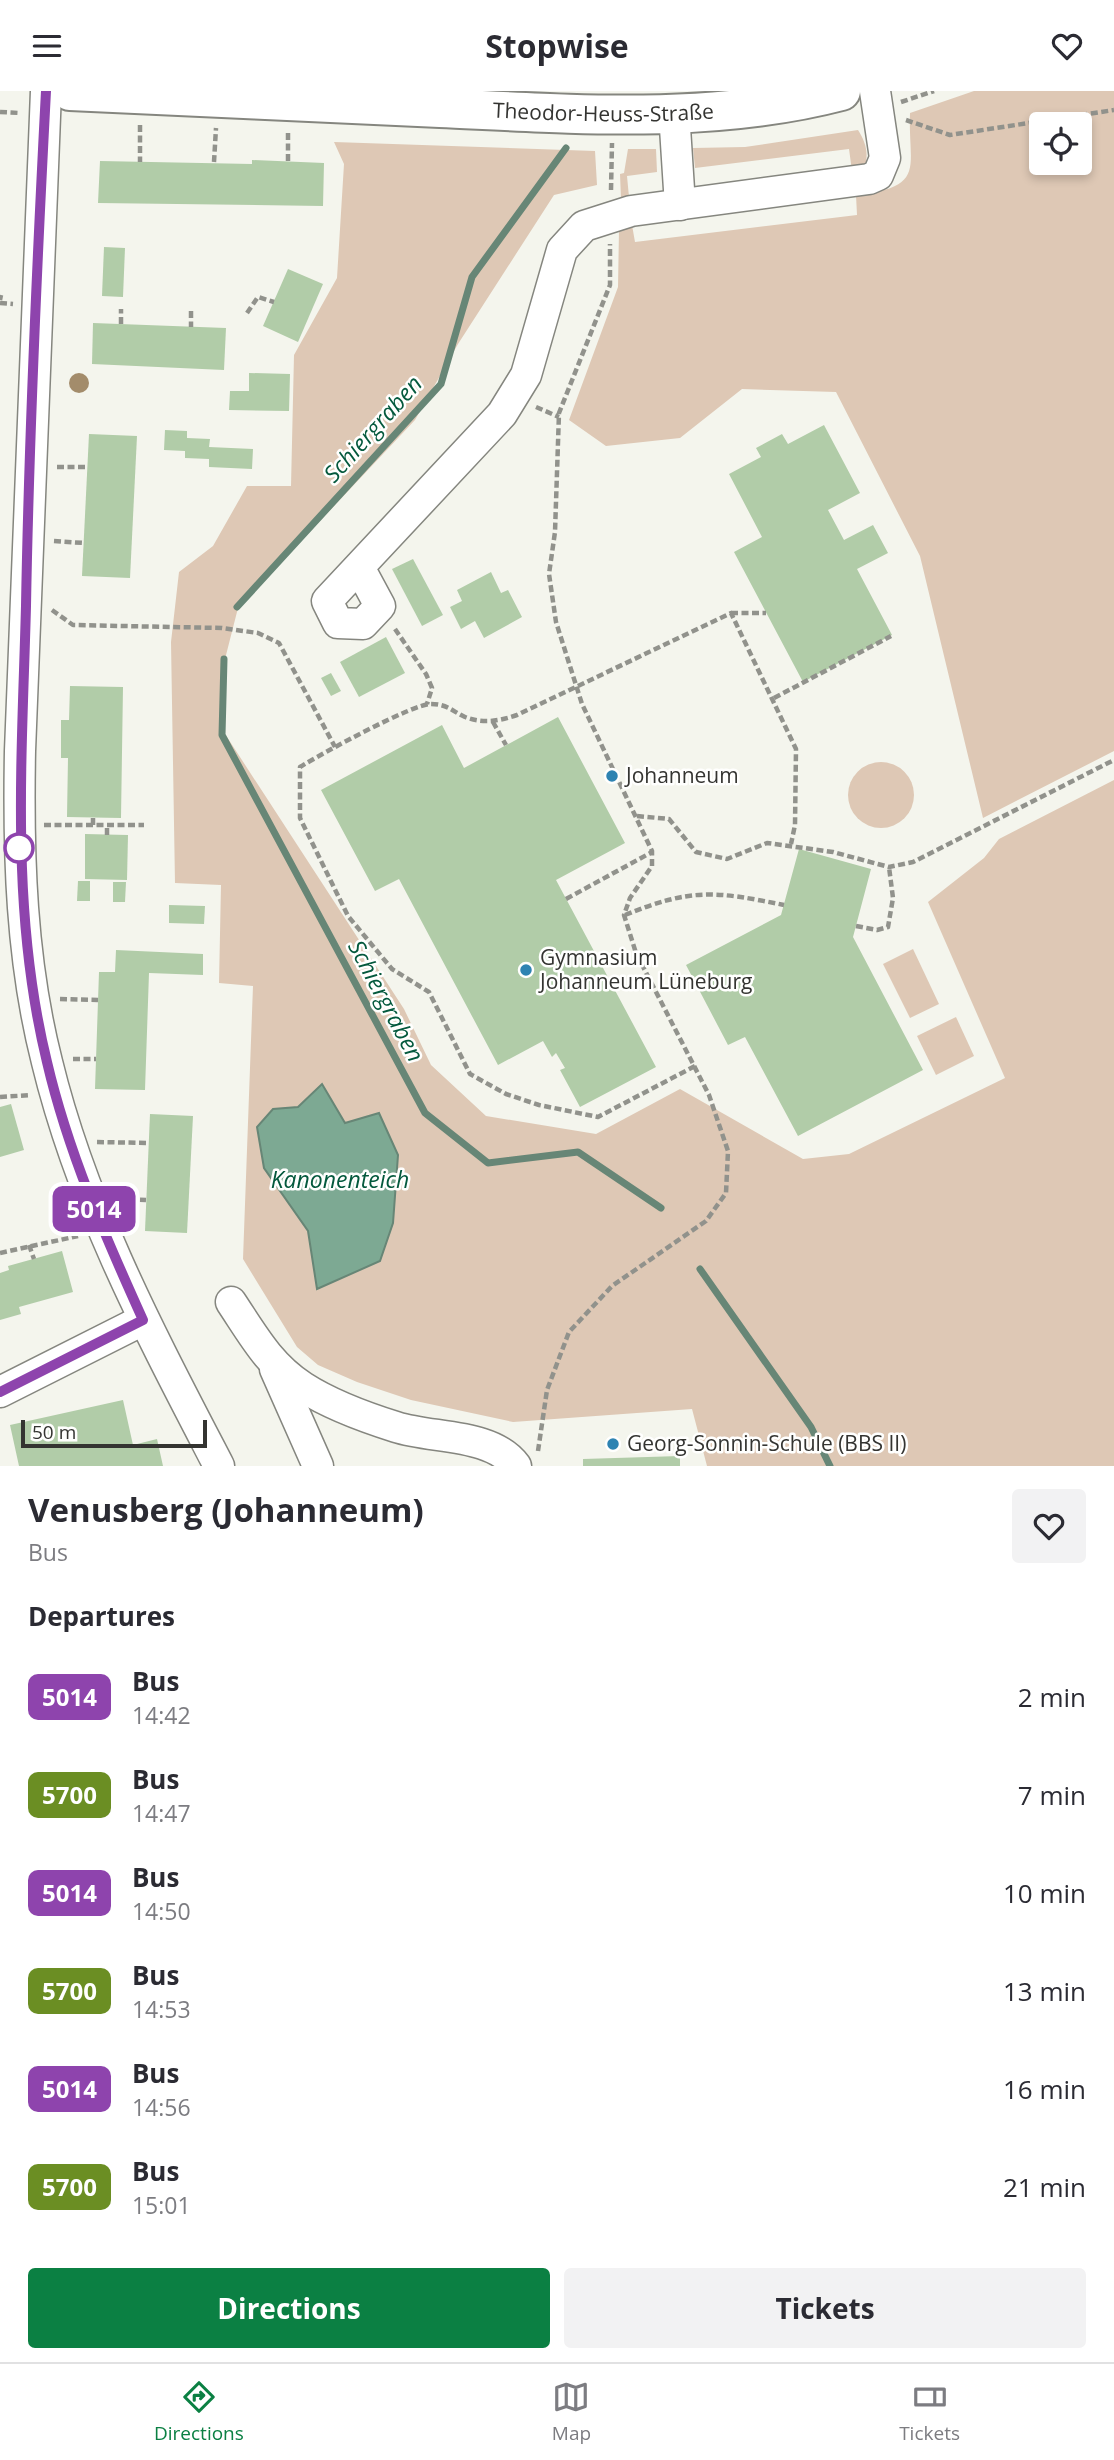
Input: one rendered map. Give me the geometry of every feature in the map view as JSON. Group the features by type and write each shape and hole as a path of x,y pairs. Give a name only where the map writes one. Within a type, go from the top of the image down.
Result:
{"main road":[{"name":"Theodor-Heuss-Straße","path":"70,91 288,107 583,114 762,106 841,91"}],"street":[{"path":"46,91 26,608 10,751 19,825 23,915 34,999 55,1093 102,1231 143,1320 219,1466"},
{"path":"359,567 380,606 363,624 338,622 327,601 502,414 526,375 562,250 583,226 611,217 680,205 854,182 878,175 885,158 877,101"},
{"path":"674,112 680,205"},
{"path":"231,1302 273,1365 318,1466"},
{"path":"0,1392 143,1320"},
{"path":"273,1365 304,1388 346,1409 399,1428 483,1445 526,1461"}],"path":[{"path":"877,101 950,135 1114,110"},
{"path":"288,107 288,161"},
{"path":"140,123 140,162"},
{"path":"214,162 216,125"},
{"path":"526,1461 547,1390 569,1332 612,1286 706,1221 726,1193 728,1151 695,1066 636,953 624,915 630,898 652,866 652,851 577,688 556,622 550,574 555,532 559,413 610,285 612,139"},
{"path":"247,313 258,297 274,302"},
{"path":"121,309 121,324"},
{"path":"191,311 191,327"},
{"path":"380,606 426,674 432,688 428,704"},
{"path":"26,608 54,610 73,625 222,628 258,633 279,643 335,747"},
{"path":"732,613 796,750 795,825 791,844"},
{"path":"695,1066 598,1117 538,1105 506,1094 470,1074 429,992 392,969 348,916 300,818 300,767 335,747 428,704 450,706 465,717 493,722 577,688 732,613 766,614"},
{"path":"774,698 891,636"},
{"path":"493,722 506,745"},
{"path":"636,816 669,819 696,852 727,859 767,843 791,844 889,867 914,862 1114,760"},
{"path":"93,817 93,825"},
{"path":"19,825 144,825"},
{"path":"107,825 107,835"},
{"path":"566,899 652,851"},
{"path":"856,926 877,930 888,927 893,898 889,867"},
{"path":"624,915 666,898 700,893 783,905"},
{"path":"34,999 98,1000"},
{"path":"120,1142 149,1143"},
{"path":"124,1199 146,1200"},
{"path":"0,1253 102,1231"},
{"path":"29,1245 34,1259"}],"shaded area":[{"path":"974,91 1114,91 1114,751 983,818 920,556 836,392 742,389 680,438 606,446 569,420 618,287 619,230 632,225 635,242 857,215 856,195 894,187 904,180 911,161 910,113"},
{"path":"858,130 863,138 867,156 865,166 852,171 849,149 695,168 693,148 745,147"},
{"path":"334,142 595,151 597,185 554,195 458,344 415,420 238,608 225,659 225,734 404,1009 431,1065 486,1116 596,1134 680,1089 803,1159 849,1154 1005,1078 928,902 984,858 999,839 1114,780 1114,1466 707,1466 692,1409 513,1422 411,1400 357,1382 318,1365 297,1347 243,1259 253,986 219,983 221,885 175,883 171,642 179,572 213,546 247,486 291,486 294,355 337,278 344,164"},
{"path":"628,149 656,149 657,172 627,176 629,197 621,199 620,174 624,173"},
{"path":"874,762 888,762 900,767 909,776 914,795 912,808 905,819 888,828 874,828 862,823 853,814 848,802 848,788 853,776 862,767"},
{"path":"913,949 939,1004 910,1018 883,964"},
{"path":"956,1017 974,1056 936,1075 917,1036"}],"water":[{"name":"Kanonenteich","path":"322,1084 345,1123 379,1113 398,1155 393,1223 380,1261 317,1289 308,1231 264,1168 257,1127 273,1109 298,1107"}],"building":[{"path":"252,160 324,163 323,206 98,203 100,161 252,164"},
{"path":"104,247 125,248 123,297 102,296"},
{"path":"288,269 323,284 298,342 263,326"},
{"path":"93,323 226,328 224,370 92,364"},
{"path":"249,373 290,374 289,411 229,410 230,391 249,391"},
{"path":"824,425 860,493 828,510 844,540 873,525 888,553 857,569 892,635 803,682 734,552 762,537 729,474 761,457 756,448 782,434 788,444"},
{"path":"165,430 187,431 187,438 210,439 209,447 253,449 252,469 209,467 209,459 185,458 185,451 164,450"},
{"path":"89,434 137,436 130,578 82,576"},
{"path":"413,559 443,615 422,626 392,569"},
{"path":"491,572 501,593 508,590 522,617 484,638 475,621 461,629 450,607 462,601 457,590"},
{"path":"386,637 405,673 359,697 340,662"},
{"path":"331,673 341,691 331,696 321,678"},
{"path":"70,686 123,687 121,818 67,817 68,758 61,758 61,720 69,720"},
{"name":"Gymnasium Johanneum Lüneburg","path":"558,717 625,843 556,880 656,1067 580,1107 560,1070 565,1068 556,1053 552,1057 543,1041 498,1065 399,879 375,891 321,790 442,725 464,768"},
{"path":"85,834 128,835 127,880 85,879"},
{"path":"799,849 871,869 853,937 923,1070 798,1136 745,1037 728,1045 686,965 781,915"},
{"path":"78,881 90,881 90,901 77,901"},
{"path":"113,882 126,882 125,902 113,902"},
{"path":"169,905 205,906 204,924 169,923"},
{"path":"116,950 203,954 203,975 149,973 145,1090 95,1089 99,972 115,972"},
{"path":"11,1104 24,1150 0,1157 0,1107"},
{"path":"150,1114 193,1116 187,1233 145,1231"},
{"path":"62,1251 73,1292 19,1307 21,1314 0,1320 0,1273 9,1270 8,1266"},
{"path":"123,1400 133,1445 157,1439 163,1466 19,1466 10,1425"},
{"path":"680,1456 680,1466 583,1466 583,1459"}],"waterway":[{"name":"Schiergraben","path":"237,607 441,384 472,277 566,148"},
{"name":"Schiergraben","path":"224,659 222,735 425,1113 488,1163 578,1152 661,1208"},
{"name":"Schiergraben","path":"700,1269 811,1427 830,1466"}],"bus line":[{"name":"5014","path":"0,1392 143,1320 102,1231 55,1093 34,999 20,880 20,751 46,91"}],"place":[{"name":"Johanneum","path":"612,776"},
{"name":"Gymnasium Johanneum Lüneburg","path":"526,970"},
{"name":"Georg-Sonnin-Schule (BBS II)","path":"613,1444"}]}
